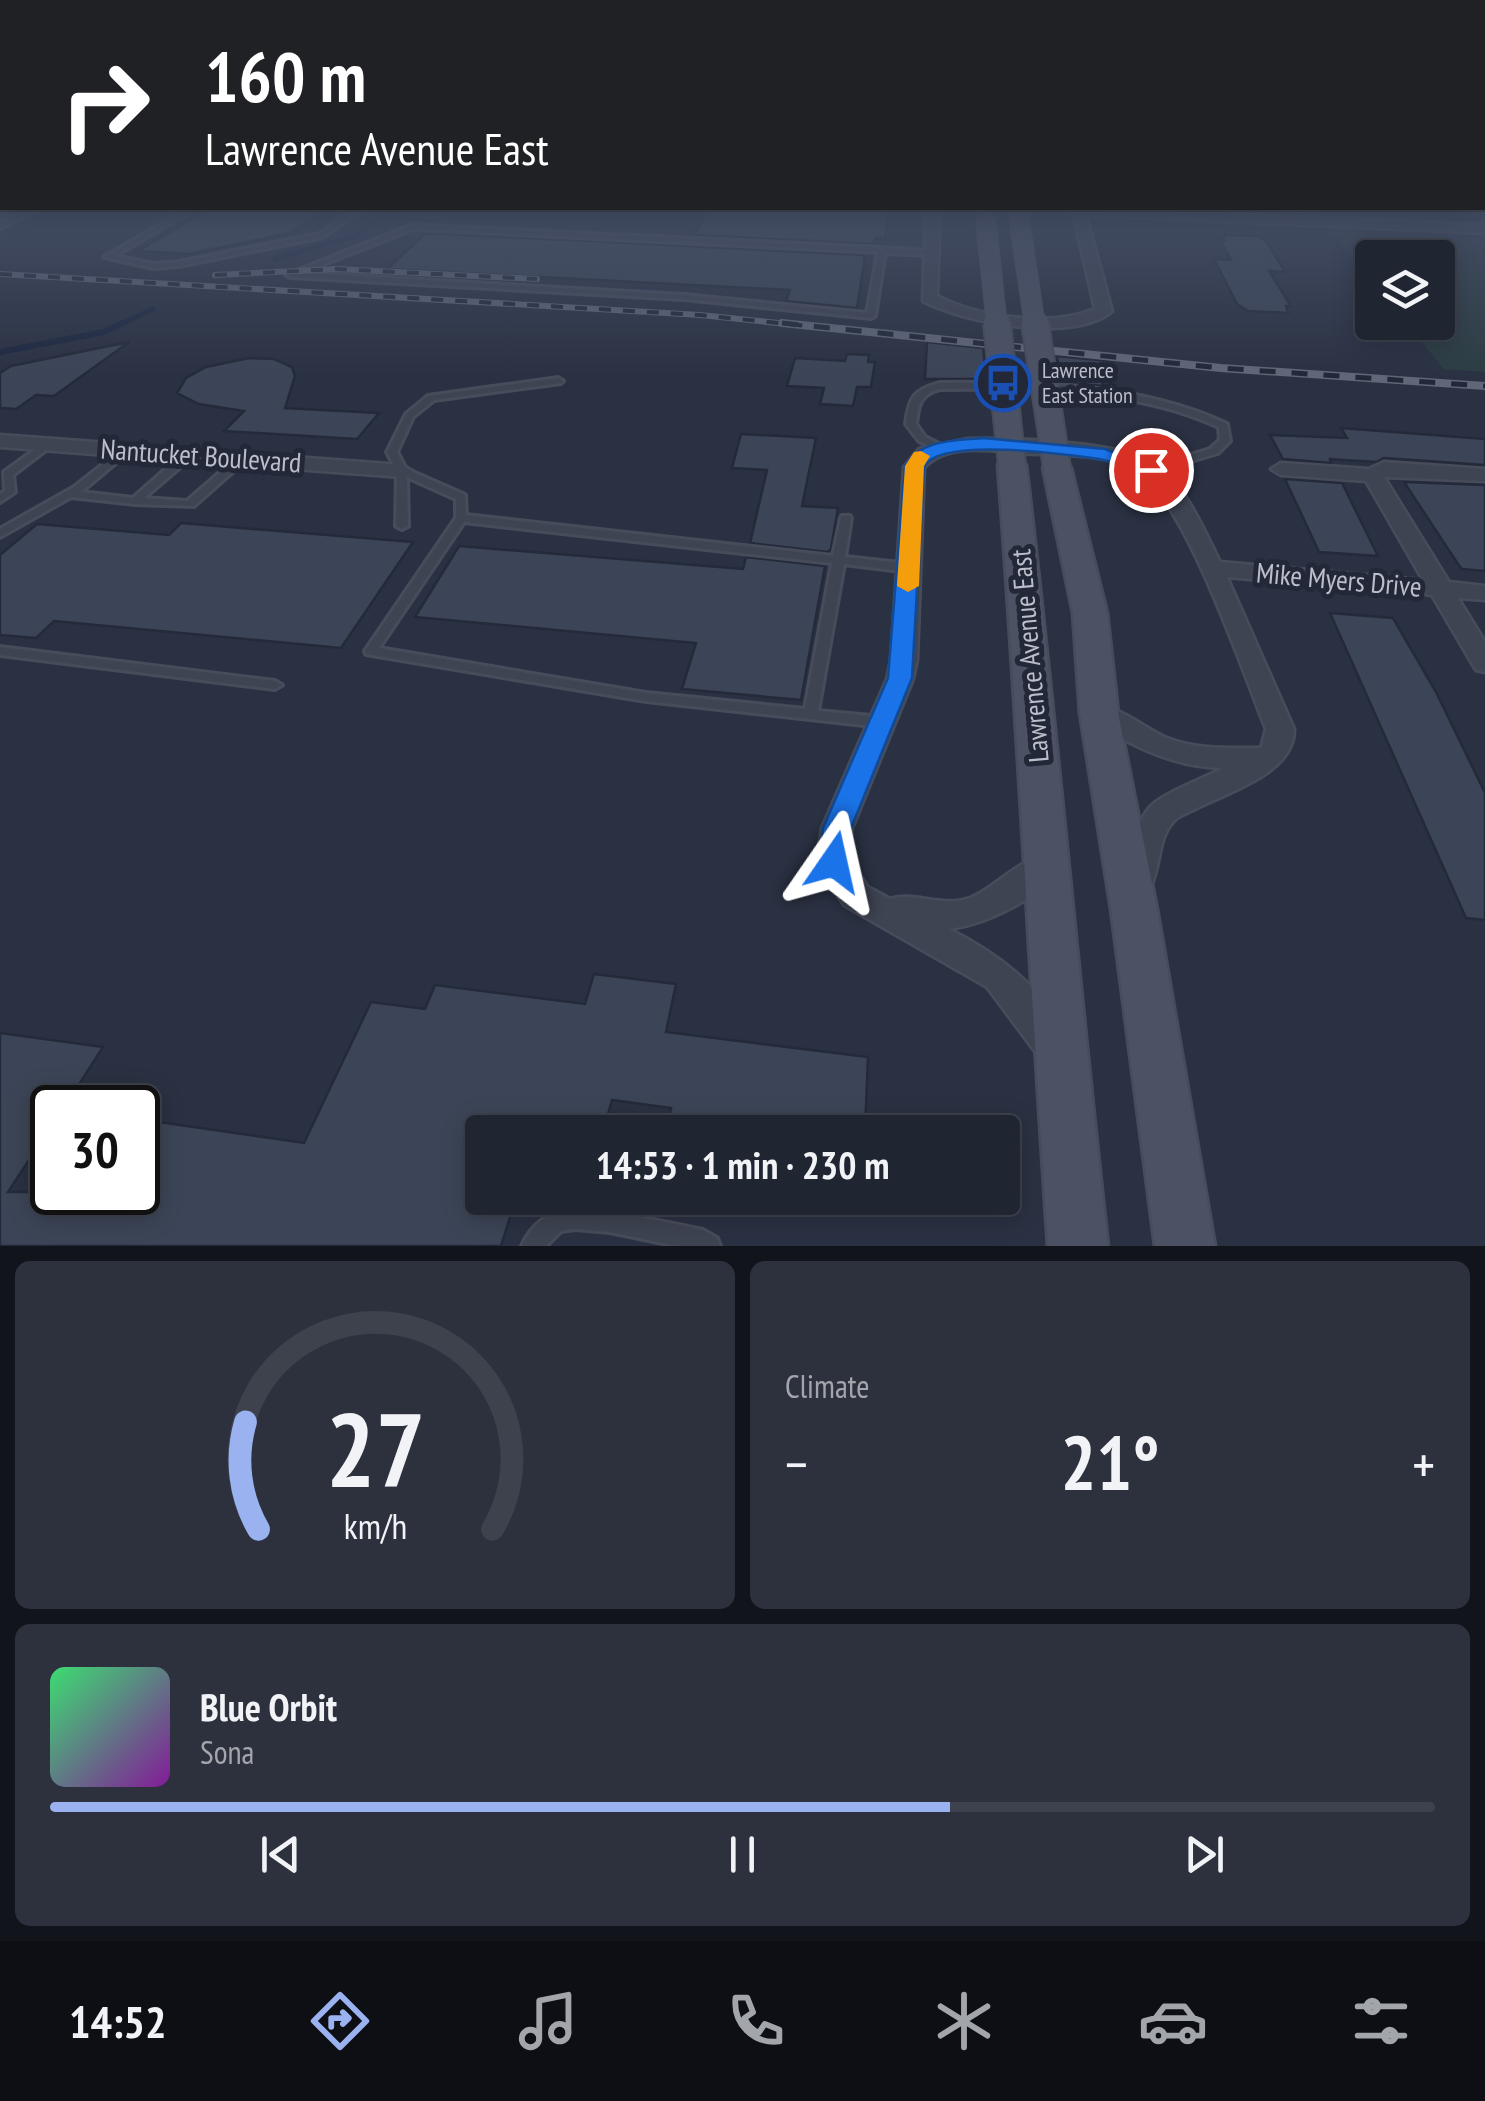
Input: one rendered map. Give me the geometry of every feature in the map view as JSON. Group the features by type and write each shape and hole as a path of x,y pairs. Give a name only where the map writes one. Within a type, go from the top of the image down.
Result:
{"main road":[{"name":"Lawrence Avenue East","path":"991,261 1040,754 1044,867 1078,1246"},
{"name":"Lawrence Avenue East","path":"1026,261 1057,468 1090,613 1098,714 1134,910 1185,1246"}],"street":[{"path":"932,261 930,298 940,306 978,316 1067,322 1094,318 1104,311 1092,261"},
{"name":"Nantucket Boulevard","path":"0,441 402,471"},
{"path":"1044,867 996,904 958,916 908,912 856,896 834,862 837,828 904,660 914,466 920,456 939,448 983,444 1105,454 1151,470 1169,487 1210,568 1280,729 1280,742 1270,757 1225,760 1181,755 1148,744 1098,714"},
{"path":"1281,469 1373,475 1384,468 1485,475"},
{"path":"1373,475 1440,588 1485,592"},
{"name":"Mike Myers Drive","path":"1210,568 1440,588 1485,664"},
{"name":"Lawrence Avenue East","path":"1134,910 1144,851 1162,813 1270,757"},
{"name":"Lawrence Avenue East","path":"856,896 962,952 998,976 1029,1010 1064,1063"}],"lane":[{"path":"125,261 152,266 193,261"},
{"path":"324,261 290,275 684,296 871,316 880,261"},
{"path":"402,526 402,471 392,452 409,416 432,398 558,381"},
{"path":"939,448 922,439 911,424 913,400 922,390 940,386 1126,397 1178,405 1224,426 1224,441 1214,450 1151,470"},
{"path":"0,500 10,492 8,474 47,444"},
{"path":"0,534 70,494 126,449"},
{"path":"135,501 189,454"},
{"path":"70,494 190,504 242,458"},
{"path":"402,471 461,497 460,518 371,651 646,697 882,722"},
{"path":"460,518 909,568"},
{"path":"810,714 846,518"},
{"path":"0,651 275,684"},
{"path":"534,1246 549,1227 564,1219 594,1220 709,1246"}],"shaded area":[{"path":"1455,261 1485,261 1485,372 1444,369 1420,340 1455,340"}],"building":[{"path":"396,261 864,261 857,308 786,301 790,290 387,269"},
{"path":"1215,261 1278,261 1285,272 1269,271 1291,306 1286,306 1288,313 1248,311 1237,304"},
{"path":"129,342 54,396 36,395 16,409 0,408 0,373 11,366"},
{"path":"927,342 983,348 986,379 925,379"},
{"path":"847,354 869,355 868,362 875,362 871,387 857,387 853,406 820,404 824,388 787,386 795,358 845,361"},
{"path":"1057,356 1108,361 1102,386 1061,382"},
{"path":"249,358 274,359 292,367 295,376 285,408 379,413 357,439 224,431 244,411 199,404 177,393 186,378 206,367"},
{"path":"1341,428 1485,439 1485,465 1384,458 1376,462 1330,459 1331,463 1283,459 1270,435 1347,438"},
{"path":"741,434 816,438 802,506 838,508 831,549 827,552 750,543 767,470 732,468"},
{"path":"1285,479 1342,483 1378,556 1319,552"},
{"path":"1404,482 1485,485 1485,571 1462,569"},
{"path":"181,523 413,542 341,648 54,621 36,638 0,635 0,555 37,524 169,535"},
{"path":"459,546 743,569 746,557 825,566 801,700 682,689 696,643 415,617"},
{"path":"1330,613 1393,618 1436,692 1485,793 1485,920 1466,918"},
{"path":"594,974 676,984 666,1032 868,1057 866,1115 670,1115 671,1108 612,1100 608,1115 465,1115 465,1215 511,1215 501,1246 0,1246 0,1033 103,1047 79,1085 30,1085 30,1158 8,1192 30,1192 30,1215 160,1215 160,1122 304,1143 371,1002 425,1009 435,985 585,1004"}],"waterway":[{"path":"117,326 153,309"},
{"path":"0,352 104,332 122,323"}],"railway":[{"path":"215,275 337,269 537,279"},
{"path":"0,274 700,315 807,326"},
{"path":"782,323 1221,368 1485,386"}],"slow traffic":[{"path":"908,586 914,466 921,456"}],"place":[{"name":"Lawrence East Station","path":"1003,383"}],"route":[{"path":"834,862 837,828 904,660 914,466 920,456 939,448 983,444 1105,454 1151,470"}]}
